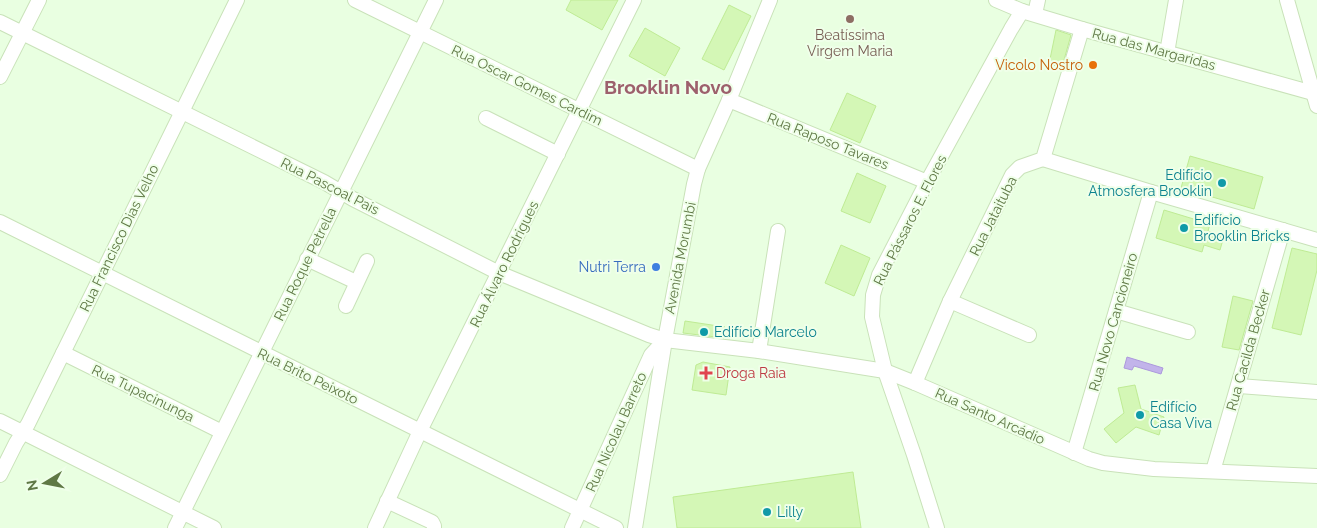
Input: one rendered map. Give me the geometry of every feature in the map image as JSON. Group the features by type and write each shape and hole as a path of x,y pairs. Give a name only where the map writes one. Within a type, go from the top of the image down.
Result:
{"street":[{"path":"0,77 39,0"},
{"name":"Rua Francisco Dias Velho","path":"0,476 63,353 237,0"},
{"name":"Rua Oscar Gomes Cardim","path":"355,0 698,169"},
{"name":"Rua Roque Petrella","path":"175,528 436,0"},
{"name":"Rua Álvaro Rodrigues","path":"375,528 420,431 634,0"},
{"name":"Rua das Margaridas","path":"996,0 1082,30 1167,53 1315,100"},
{"name":"Rua Pássaros E. Flores","path":"937,528 885,371 872,317 873,295 880,275 928,182 1012,29 1029,13 1038,0"},
{"path":"1167,53 1176,0"},
{"path":"1287,0 1315,100"},
{"name":"Avenida Morumbi","path":"635,528 665,340 694,184 698,169 729,100 764,2"},
{"name":"Rua Pascoal Pais","path":"0,22 499,273 665,340"},
{"path":"1082,30 1042,159 1317,240"},
{"name":"Rua Raposo Tavares","path":"729,100 928,182"},
{"path":"486,118 558,154"},
{"name":"Rua Jataituba","path":"914,383 950,301 1012,175 1020,167 1042,159"},
{"name":"Rua Novo Cancioneiro","path":"1074,452 1151,192"},
{"name":"Rua Brito Peixoto","path":"0,222 616,528"},
{"name":"Rua Cacilda Becker","path":"1213,471 1283,230"},
{"path":"759,351 778,231"},
{"path":"308,259 356,282"},
{"path":"346,306 367,261"},
{"path":"950,301 1029,335"},
{"path":"1116,310 1188,332"},
{"name":"Rua Santo Arcádio","path":"665,340 759,351 885,371 1089,459 1103,463 1154,469 1317,476"},
{"name":"Rua Nicolau Barreto","path":"572,528 651,355 665,340"},
{"name":"Rua Tupacinunga","path":"63,353 222,432"},
{"path":"1239,386 1317,392"},
{"path":"628,404 634,399 644,398 654,408"},
{"path":"0,421 214,528"},
{"path":"387,501 432,522 434,528"}],"shaded area":[{"path":"1127,357 1163,368 1161,374 1134,366 1132,370 1124,368"}],"building":[{"path":"571,0 618,0 602,30 566,10"},
{"path":"729,5 751,16 724,70 702,59"},
{"path":"645,28 680,48 665,76 629,56"},
{"path":"1056,30 1071,35 1062,67 1049,64"},
{"path":"847,93 876,106 860,143 830,130"},
{"name":"Edifício Atmosfera Brooklin","path":"1190,156 1263,177 1254,209 1181,188"},
{"path":"857,173 886,186 870,223 841,211"},
{"name":"Edifício Brooklin Bricks","path":"1164,210 1210,224 1208,231 1224,236 1220,250 1204,245 1202,252 1156,238"},
{"path":"841,245 870,258 854,296 825,283"},
{"path":"1292,248 1317,254 1317,270 1301,335 1272,328"},
{"path":"1233,296 1253,301 1239,350 1222,347"},
{"name":"Edifício Marcelo","path":"685,321 725,327 724,338 683,333"},
{"path":"703,362 730,367 726,395 692,390 696,365"},
{"name":"Edifício Casa Viva","path":"1135,385 1141,409 1164,417 1159,435 1136,427 1116,443 1104,429 1124,413 1118,388"},
{"name":"Lilly","path":"853,472 861,528 677,528 673,497"}],"place":[{"name":"Beatíssima Virgem Maria","path":"850,19"},
{"name":"Vicolo Nostro","path":"1093,65"},
{"name":"Edifício Atmosfera Brooklin","path":"1222,183"},
{"name":"Edifício Brooklin Bricks","path":"1184,228"},
{"name":"Nutri Terra","path":"656,267"},
{"name":"Edifício Marcelo","path":"704,332"},
{"name":"Droga Raia","path":"706,373"},
{"name":"Edifício Casa Viva","path":"1140,415"},
{"name":"Lilly","path":"767,512"}],"district":[{"name":"Brooklin Novo","path":"668,87"}]}
